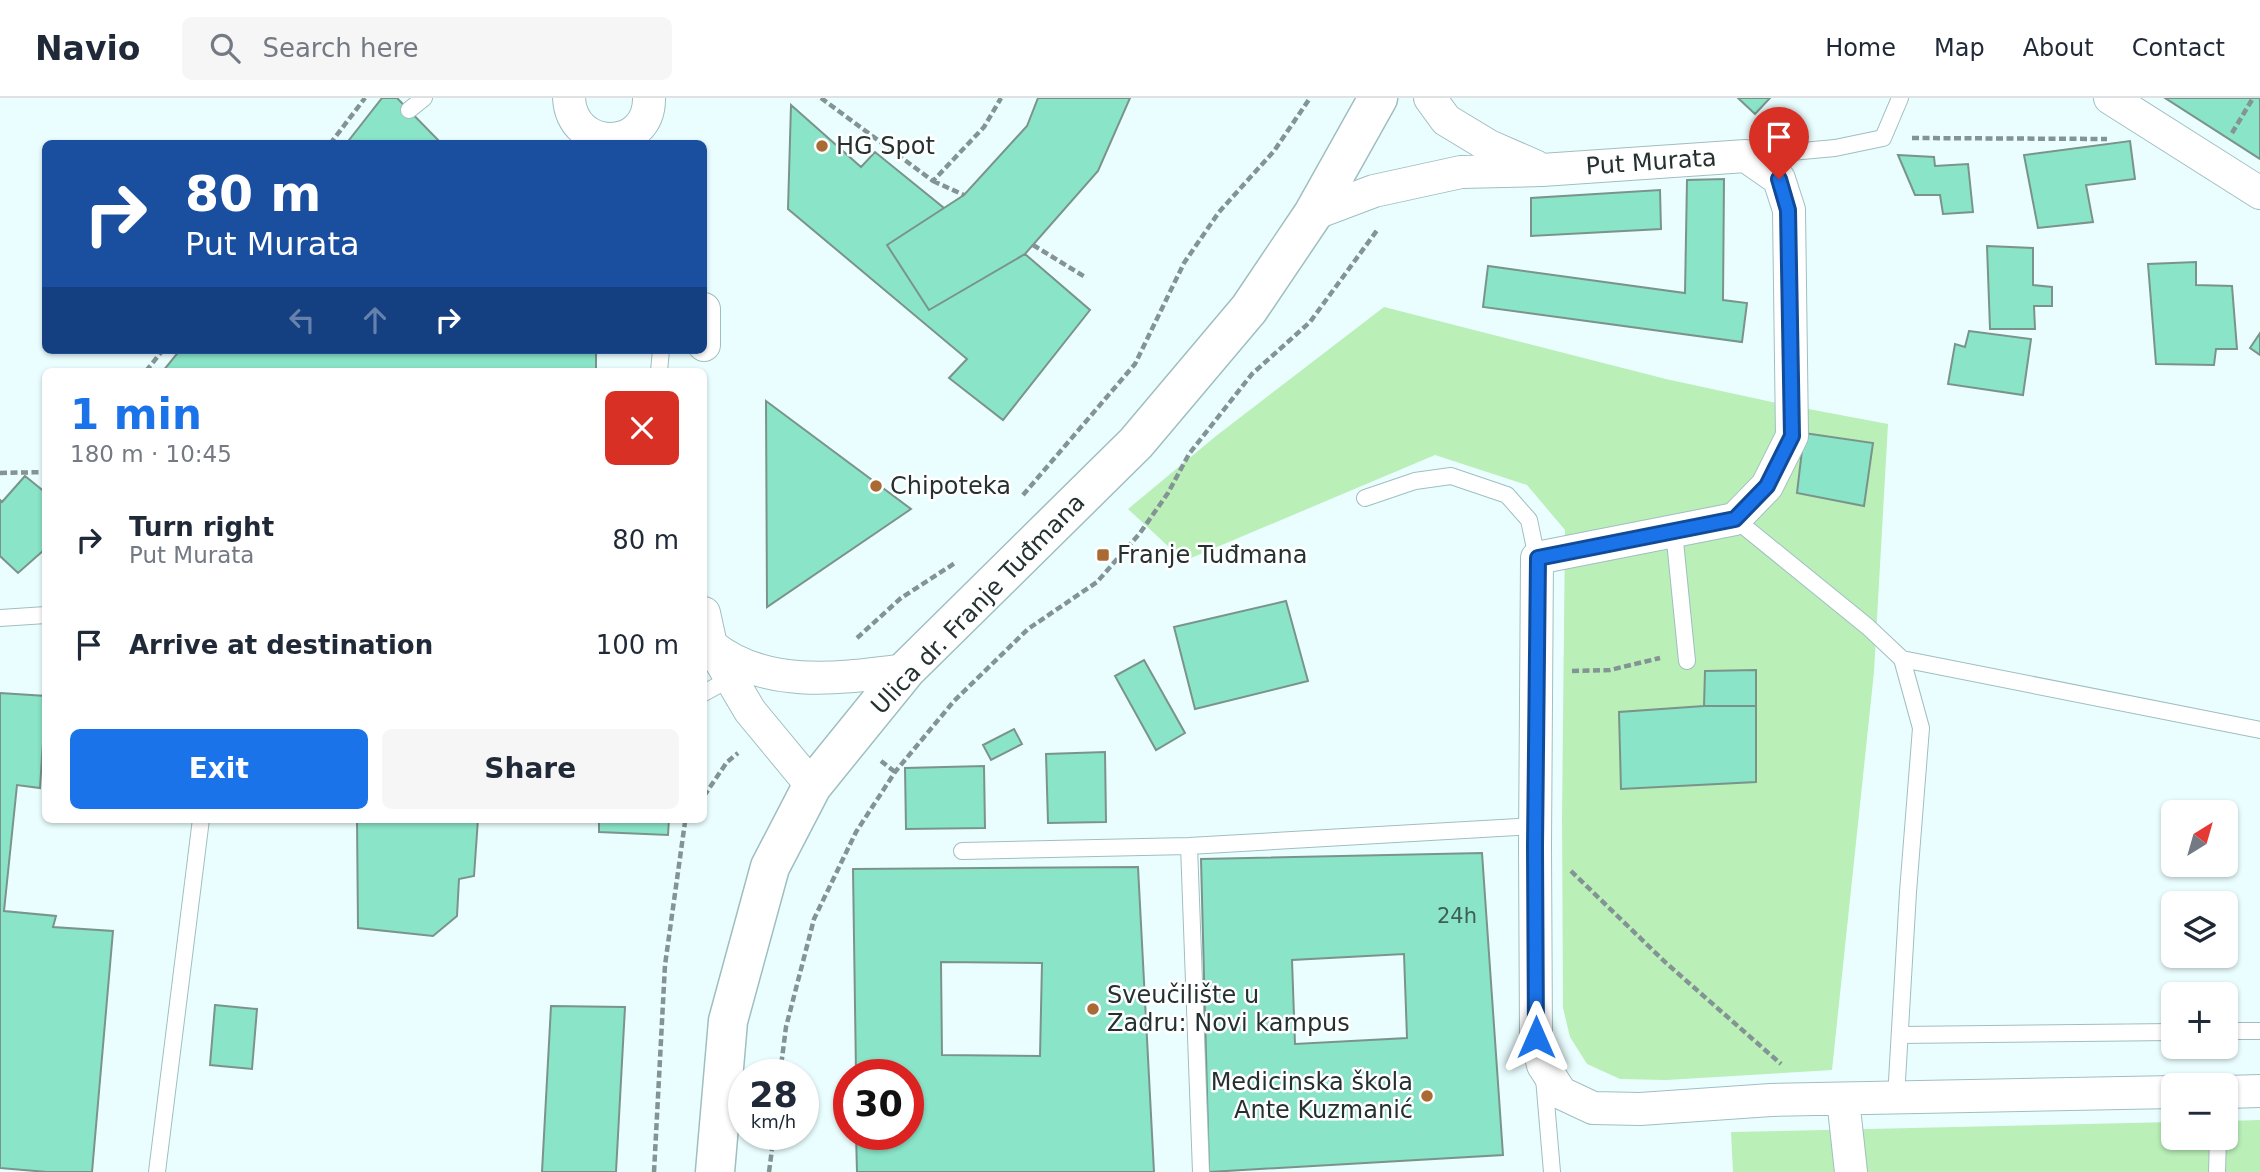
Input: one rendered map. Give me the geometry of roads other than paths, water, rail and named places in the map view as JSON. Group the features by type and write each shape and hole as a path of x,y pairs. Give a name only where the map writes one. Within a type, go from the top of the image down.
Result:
{"main road":[{"name":"Ulica dr. Franje Tuđmana","path":"715,1172 728,1021 770,867 812,786 906,670 1136,443 1249,309 1313,215 1378,98"}],"street":[{"path":"569,98 571,111 583,130 605,139 629,135 652,120"},
{"path":"1430,98 1446,120 1489,146 1542,170"},
{"path":"2110,98 2260,193"},
{"name":"Put Murata","path":"1313,215 1374,191 1461,172 1542,170 1746,156 1779,179 1788,210 1792,436 1767,486 1735,519"},
{"path":"1735,519 1538,558 1536,1037 1543,1065 1560,1093 1593,1108 1640,1109 1832,1099 2161,1093"},
{"path":"707,627 711,645 750,711 812,786"},
{"path":"711,645 727,658 764,672 830,679 906,670"},
{"path":"2238,1091 2260,1091"},
{"path":"1832,1099 1851,1172"}],"lane":[{"path":"409,110 424,98"},
{"path":"1746,156 1835,148 1884,138 1900,98"},
{"path":"1365,498 1415,481 1451,476 1507,495 1529,520 1538,558"},
{"path":"1735,519 1868,627 1902,659 1921,728 1896,1098"},
{"path":"1674,531 1688,661"},
{"path":"0,618 42,615"},
{"path":"1902,659 2260,730"},
{"path":"707,691 731,678"},
{"path":"157,1172 201,823"},
{"path":"962,851 1535,836"},
{"path":"1189,846 1201,1172"},
{"path":"2238,1031 2260,1031"},
{"path":"1900,1035 2161,1032"},
{"path":"1543,1065 1552,1172"},
{"path":"2217,1172 2218,1150"}],"place":[{"name":"HG Spot","path":"822,146"},
{"name":"Chipoteka","path":"876,486"},
{"name":"Franje Tuđmana","path":"1103,555"},
{"name":"Sveučilište u Zadru: Novi kampus","path":"1093,1009"},
{"name":"Medicinska škola Ante Kuzmanić","path":"1427,1096"}]}
